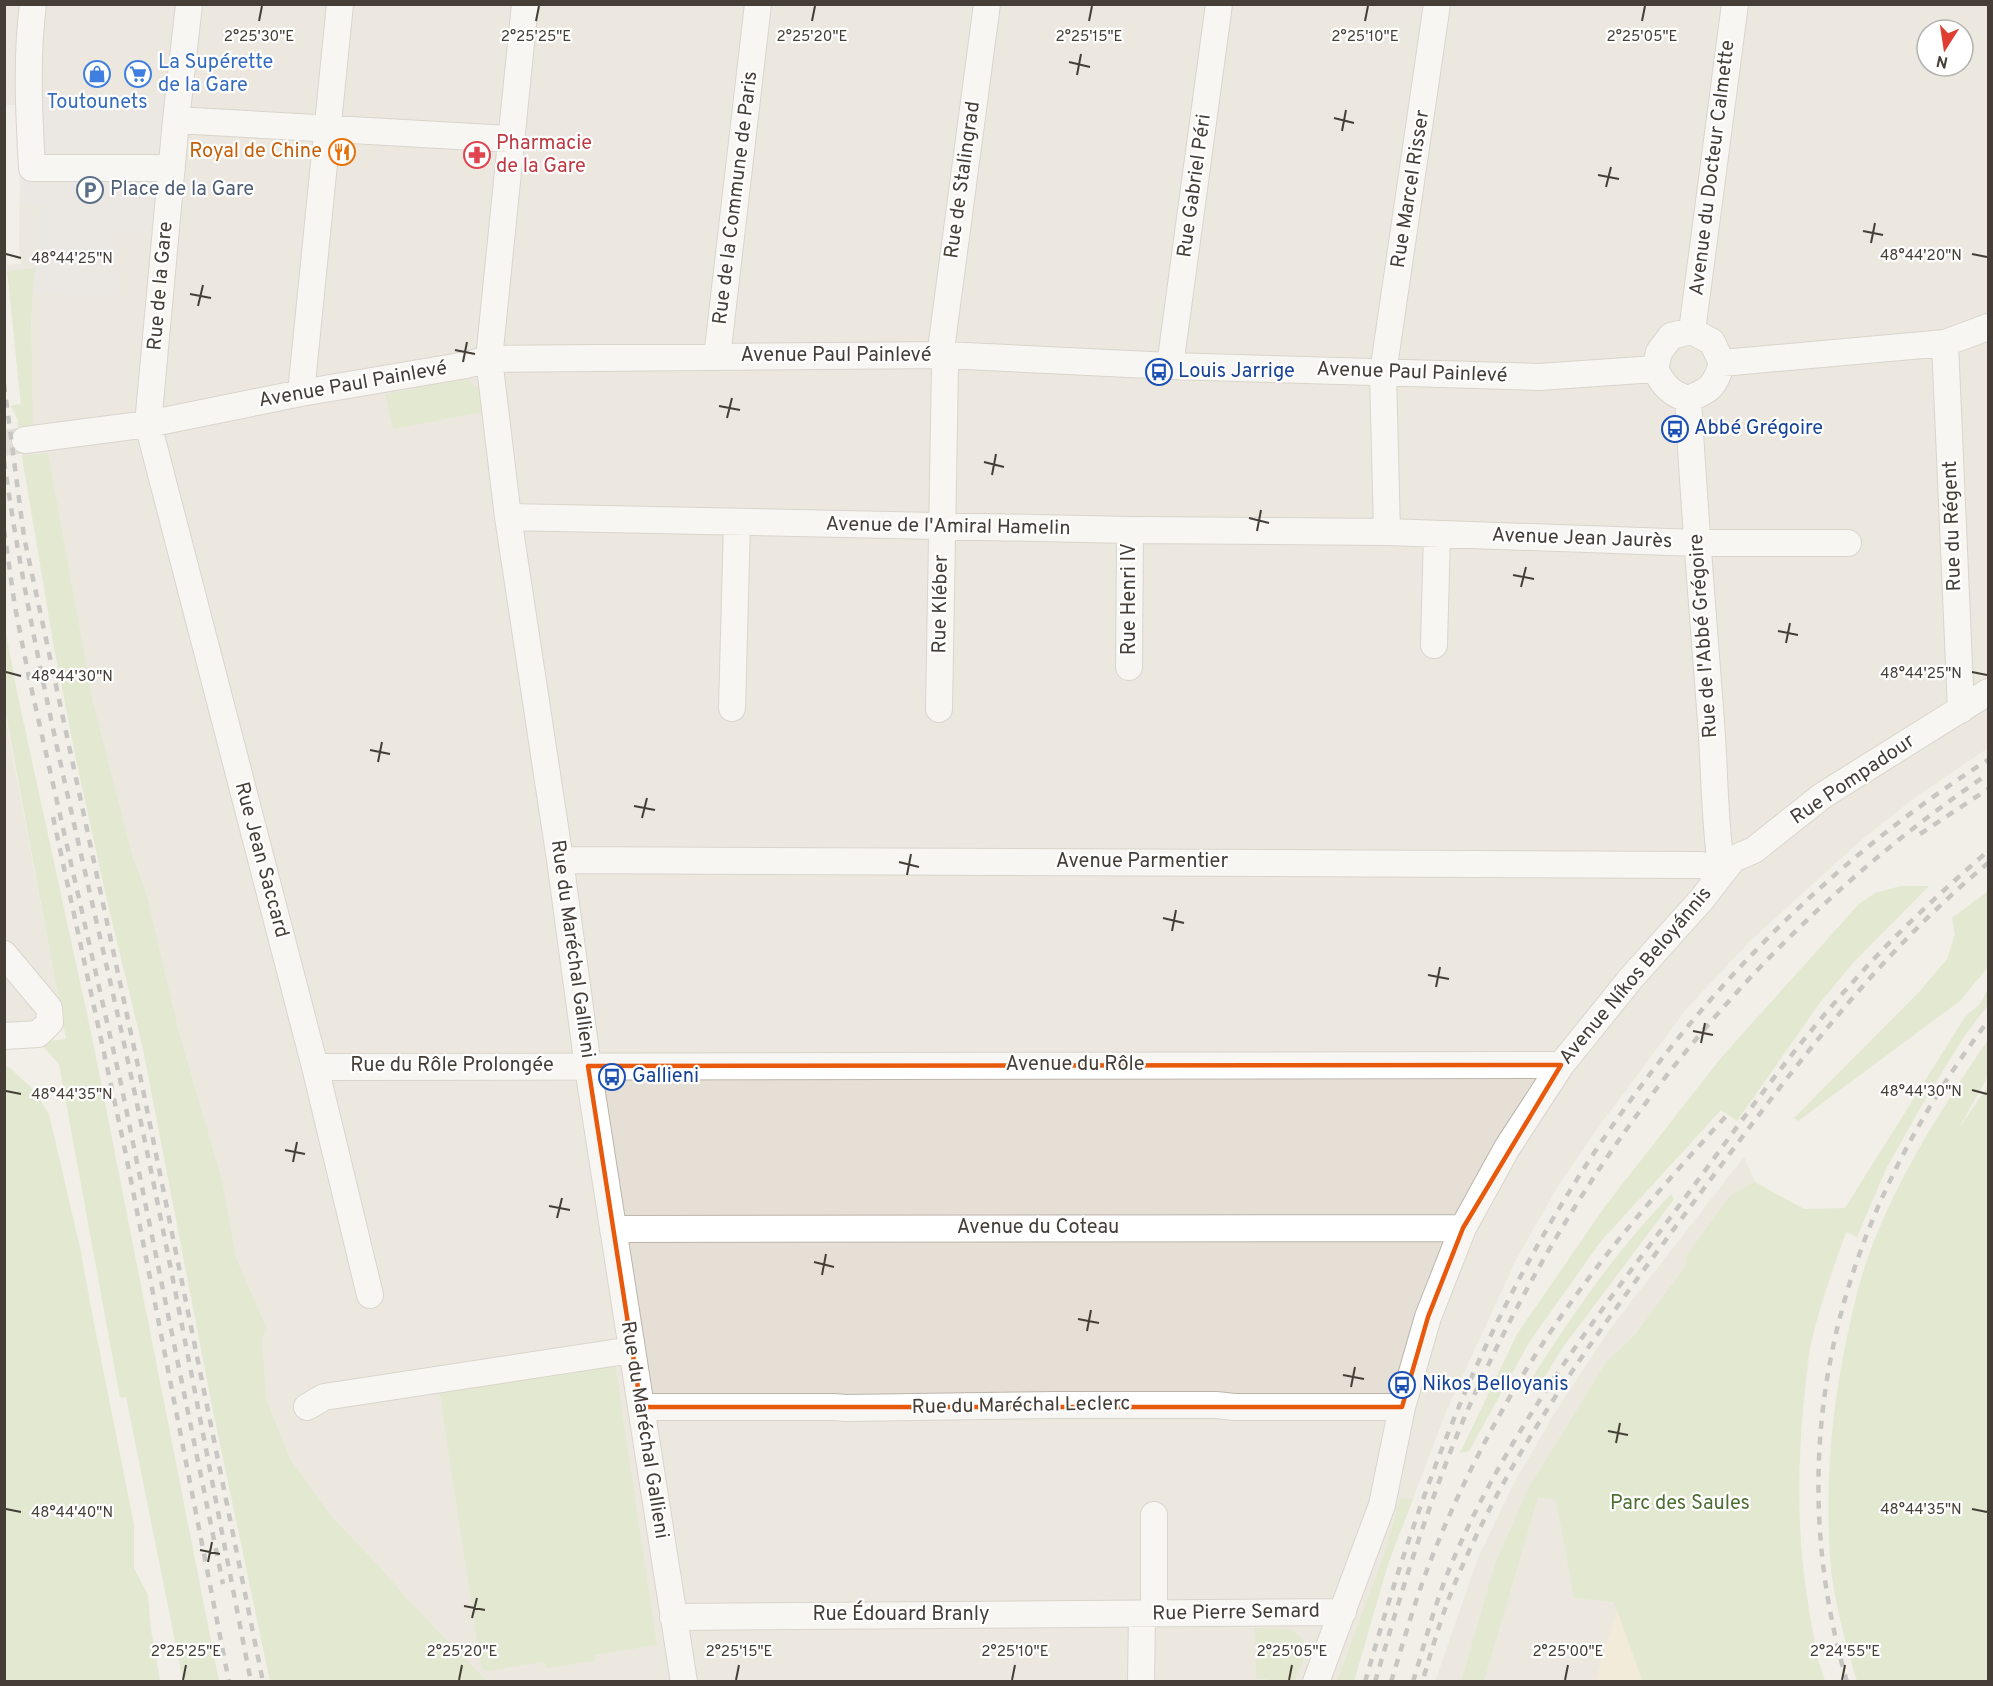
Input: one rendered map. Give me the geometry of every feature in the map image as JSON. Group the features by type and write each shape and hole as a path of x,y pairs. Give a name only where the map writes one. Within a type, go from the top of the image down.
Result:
{"street":[{"path":"33,4 28,91 32,168 172,168"},
{"name":"Rue de la Gare","path":"148,424 189,4"},
{"path":"301,393 340,4"},
{"name":"Rue du Maréchal Gallieni","path":"525,4 489,359 508,517 560,860 588,1066 684,1682"},
{"name":"Rue de la Commune de Paris","path":"717,357 758,4"},
{"name":"Rue de Stalingrad","path":"945,355 942,342 987,4"},
{"name":"Rue Gabriel Péri","path":"1170,366 1219,4"},
{"name":"Rue Marcel Risser","path":"1387,532 1383,373 1437,4"},
{"name":"Avenue du Docteur Calmette","path":"1692,331 1735,4"},
{"path":"176,120 510,139"},
{"path":"1722,363 1945,343 1989,327"},
{"path":"1692,331 1712,342 1722,363 1717,381 1707,392 1688,399 1676,395 1662,384 1654,369 1659,352 1671,336 1692,331"},
{"name":"Rue du Régent","path":"1945,343 1960,710"},
{"name":"Avenue Paul Painlevé","path":"25,440 148,424 301,393 466,366 489,359 945,355 1170,366 1539,377 1654,369"},
{"name":"Rue Kléber","path":"939,709 945,355"},
{"name":"Rue de l'Abbé Grégoire","path":"1688,399 1696,543 1712,725 1717,840 1722,872"},
{"name":"Rue Jean Saccard","path":"148,424 315,1067 370,1296"},
{"name":"Avenue de l'Amiral Hamelin","path":"508,517 942,527 1387,532"},
{"path":"732,708 737,522"},
{"name":"Rue Henri IV","path":"1129,667 1130,530"},
{"name":"Avenue Jean Jaurès","path":"1387,532 1696,543 1848,543"},
{"path":"1434,645 1437,534"},
{"name":"Rue Pompadour","path":"1722,872 1733,859 1754,850 1822,796 1989,692"},
{"name":"Avenue Parmentier","path":"560,860 1701,865 1722,872"},
{"name":"Avenue Níkos Beloyánnis","path":"1402,1407 1428,1317 1463,1228 1507,1148 1561,1065 1632,977 1722,872"},
{"path":"4,954 49,1008 50,1022 38,1034 4,1036"},
{"name":"Avenue du Rôle","path":"588,1066 1561,1065"},
{"name":"Rue du Rôle Prolongée","path":"315,1067 588,1066"},
{"name":"Avenue du Coteau","path":"613,1229 1463,1228"},
{"path":"307,1407 324,1397 632,1350"},
{"name":"Rue du Maréchal Leclerc","path":"641,1407 1216,1405 1234,1407 1402,1407"},
{"name":"Rue Pierre Semard","path":"1316,1682 1382,1505 1402,1407"},
{"path":"1141,1682 1142,1614 1154,1515"},
{"name":"Rue Pierre Semard","path":"1142,1614 1343,1612"},
{"name":"Rue Édouard Branly","path":"673,1617 1142,1614"}],"highlighted area":[{"path":"1561,1065 1463,1228 1428,1317 1402,1407 641,1407 588,1066"}],"shaded area":[{"path":"5,5 1988,5 1988,748 1917,796 1860,841 1751,940 1688,1007 1559,1184 1516,1260 1446,1412 1388,1564 1354,1681 270,1681 143,1049 76,759 54,647 18,420 11,406 21,404 7,265 21,264 20,182 15,105 5,105"},
{"name":"Place de la Gare","path":"164,95 164,155 155,231 112,232 110,274 117,274 116,296 33,294 42,206 24,204 21,197 15,105 34,97"},
{"path":"4,709 64,1028 5,1034 4,1034"},
{"name":"Parc des Saules","path":"1744,1157 1755,1182 1846,1232 1818,1315 1810,1349 1801,1426 1798,1494 1801,1561 1818,1661 1825,1681 1435,1682 1478,1558 1512,1487 1551,1419 1610,1329"}],"green space":[{"path":"35,268 31,319 33,427 19,429 18,420 11,406 21,404 7,271"},
{"path":"466,379 481,390 482,412 393,429 385,394"},
{"path":"48,453 93,703 133,858 146,892 179,1033 222,1180 236,1258 266,1327 262,1338 266,1399 290,1459 331,1516 487,1681 270,1681 213,1411 143,1049 107,900 54,647 22,456"},
{"path":"4,623 92,1037 219,1681 183,1681 126,1397 120,1398 59,1064 39,1042 66,1039 5,709"},
{"path":"1901,886 1929,886 1852,964 1819,1004 1737,1121 1721,1110 1601,1241 1530,1341 1469,1451 1460,1453 1517,1334 1606,1205 1720,1059 1859,904 1875,893"},
{"path":"1988,891 1988,967 1960,1001 1798,1121 1794,1118 1919,992 1947,959 1955,934 1952,918"},
{"name":"Parc des Saules","path":"1988,989 1988,1005 1965,1035 1922,1105 1886,1169 1857,1237 1846,1232 1826,1288 1810,1346 1801,1434 1800,1532 1810,1615 1825,1681 1643,1681 1614,1602 1574,1598 1556,1500 1538,1497 1484,1681 1461,1682 1495,1564 1528,1489 1607,1361 1634,1336 1685,1267 1687,1255 1730,1196 1754,1182 1804,1209 1845,1208 1965,1017 1980,1004"},
{"path":"1988,1040 1988,1076 1959,1128 1988,1086 1988,1681 1857,1681 1837,1605 1830,1558 1829,1471 1834,1413 1843,1356 1862,1274 1885,1215 1927,1135"},
{"path":"4,1066 9,1067 33,1089 49,1114 81,1252 134,1525 134,1568 148,1595 151,1630 160,1681 5,1681"},
{"path":"1671,1194 1674,1199 1563,1347 1538,1388 1529,1383 1595,1285"},
{"path":"615,1364 657,1645 595,1655 595,1661 546,1668 544,1662 486,1671 481,1667 439,1390"},
{"path":"1400,1498 1413,1499 1388,1564 1354,1681 1337,1681 1385,1552"},
{"path":"1255,1628 1291,1629 1303,1639 1306,1653 1295,1681 1256,1679"}],"sand":[{"path":"1617,1610 1639,1673 1643,1681 1595,1681"}],"tunnel":[{"path":"4,443 25,440"}],"railway":[{"path":"4,384 24,537 141,1080 263,1682"},
{"path":"4,461 41,674 138,1107 251,1682"},
{"path":"4,530 15,607 29,678 121,1084 223,1584"},
{"path":"1365,1682 1414,1526 1473,1374 1517,1283 1568,1194 1624,1109 1686,1029 1753,953 1826,882 1905,818 1988,760"},
{"path":"1375,1682 1433,1497 1477,1389 1522,1298 1573,1210 1629,1126 1690,1046 1757,971 1829,900 1906,834 1988,774"},
{"path":"1920,834 1988,789"},
{"path":"53,817 125,1150 229,1682"},
{"path":"1413,1682 1440,1594 1473,1517 1497,1471 1551,1383 1611,1298 1805,1038 1868,965 1901,931 1988,851"},
{"path":"1424,1676 1448,1600 1482,1524 1538,1424 1601,1329 1735,1147 1835,1018 1908,937 1988,863"},
{"path":"1847,1682 1827,1592 1819,1505 1822,1419 1836,1335 1860,1253 1894,1173 1937,1096 1988,1021"},
{"path":"1391,1682 1432,1557 1461,1489 1495,1423 1553,1328 1610,1250 1728,1114"}],"place":[{"name":"Toutounets","path":"97,74"},
{"name":"La Supérette de la Gare","path":"138,74"},
{"name":"Royal de Chine","path":"342,152"},
{"name":"Pharmacie de la Gare","path":"477,155"},
{"name":"Place de la Gare","path":"90,190"},
{"name":"Louis Jarrige","path":"1159,372"},
{"name":"Abbé Grégoire","path":"1675,429"},
{"name":"Gallieni","path":"612,1077"},
{"name":"Nikos Belloyanis","path":"1402,1385"}]}
